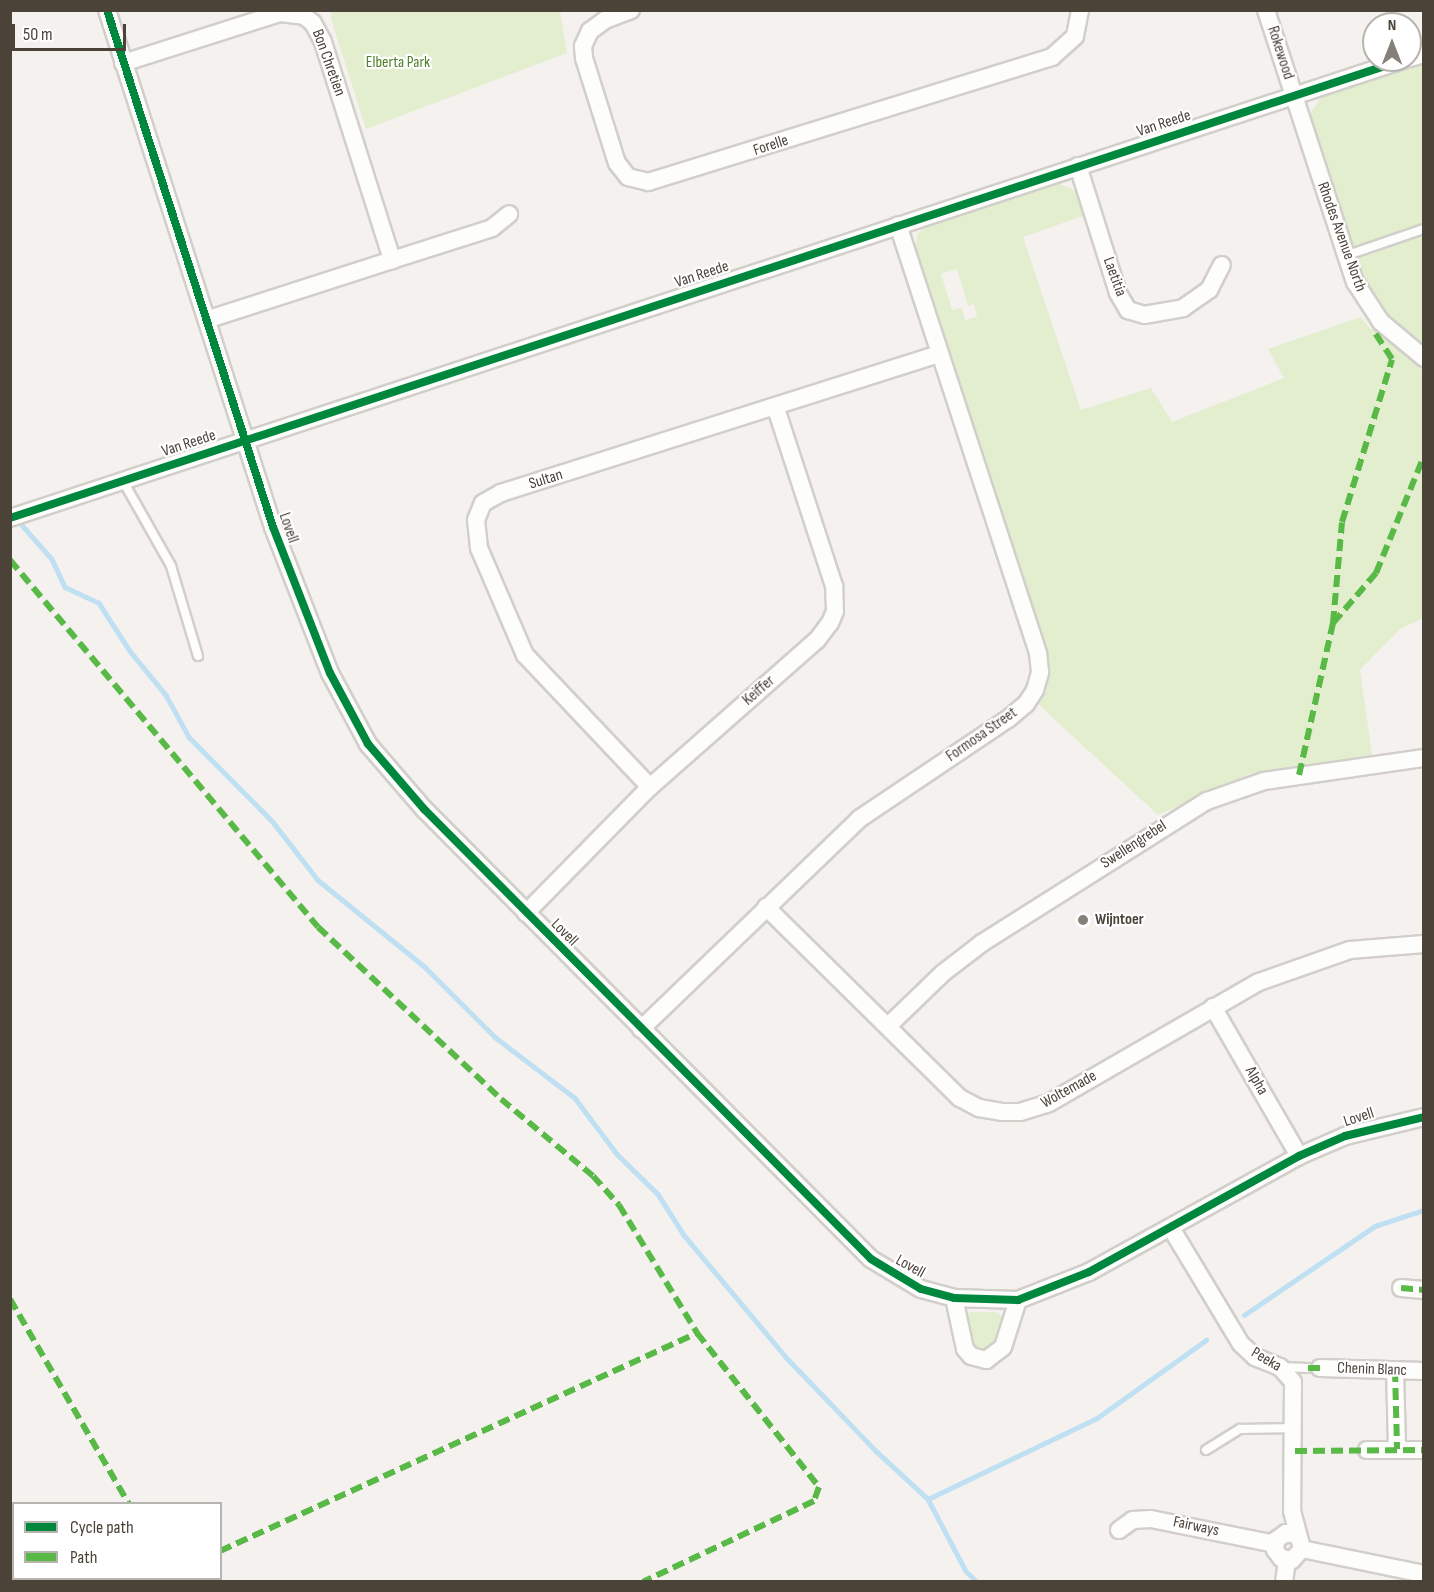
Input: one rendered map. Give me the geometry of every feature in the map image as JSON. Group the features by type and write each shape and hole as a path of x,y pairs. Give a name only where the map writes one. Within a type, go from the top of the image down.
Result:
{"street":[{"name":"Lovell","path":"107,10 246,440 304,611 330,673 368,744 424,809 871,1259 921,1289 954,1298 1018,1300 1055,1288 1171,1228 1299,1156 1344,1136 1424,1117"},
{"name":"Forelle","path":"631,10 604,20 590,31 583,46 584,58 617,163 628,177 648,182 1052,57 1075,36 1080,10"},
{"name":"Rokewood","path":"1266,10 1293,94"},
{"name":"Bon Chretien","path":"123,63 280,13 304,16 313,23 323,42 392,260"},
{"name":"Van Reede","path":"10,518 1364,72"},
{"name":"Rhodes Avenue North","path":"1293,94 1344,256 1368,306 1424,358"},
{"name":"Laetitia","path":"1078,166 1118,293 1128,310 1144,315 1183,308 1209,290 1222,265"},
{"path":"208,319 492,228 509,214"},
{"name":"Formosa Street","path":"641,1029 859,819 1008,719 1026,704 1035,690 1040,672 1038,654 898,225"},
{"name":"Sultan","path":"650,787 525,654 479,548 475,532 478,512 483,503 501,494 776,409 940,354"},
{"name":"Keiffer","path":"526,913 650,787 818,639 835,610 834,586 776,409"},
{"name":"Swellengrebel","path":"888,1026 943,973 982,943 1207,801 1264,781 1424,758"},
{"name":"Woltemade","path":"766,907 960,1098 979,1108 1020,1112 1049,1103 1240,989 1350,950 1424,944"},
{"name":"Alpha","path":"1214,1006 1299,1156"},
{"name":"Peeka","path":"1171,1228 1228,1328 1255,1357 1280,1367 1293,1382 1292,1511 1288,1541"},
{"path":"1401,1288 1424,1290"},
{"path":"954,1298 965,1349 971,1356 986,1360 1003,1347 1018,1300"},
{"name":"Chenin Blanc","path":"1314,1368 1424,1371"},
{"path":"1395,1370 1397,1449"},
{"path":"1367,1450 1424,1450"},
{"name":"Fairways","path":"1119,1530 1134,1520 1151,1519 1288,1541 1424,1574"},
{"path":"1284,1581 1287,1560 1277,1555 1288,1541"}],"lane":[{"path":"1344,256 1424,229"},
{"path":"123,480 171,566 198,656"},
{"path":"1280,1367 1314,1368"},
{"path":"1206,1450 1240,1429 1294,1428"}],"green space":[{"name":"Elberta Park","path":"332,10 560,11 567,53 366,129 331,19"},
{"path":"1422,63 1423,346 1389,317 1364,281 1310,114 1321,97 1396,72 1422,72"},
{"path":"1058,183 1076,191 1086,215 1023,237 1081,410 1151,388 1172,422 1284,378 1268,349 1361,317 1371,330 1374,328 1423,370 1423,618 1400,629 1360,670 1372,755 1249,774 1158,815 1039,705 1047,689 1048,653 916,248 917,235 926,225","holes":["957,269 968,306 974,304 977,317 965,320 962,308 952,310 941,274"]},
{"path":"971,1312 995,1312 1007,1319 1005,1330 989,1354 973,1351 966,1315"}],"waterway":[{"path":"21,524 52,559 65,587 99,603 130,651 166,695 189,737 273,822 318,880 425,967 495,1037 575,1098 617,1154 658,1194 684,1235 785,1356 875,1450 928,1499 966,1571 977,1582"},
{"path":"1244,1315 1375,1226 1424,1210"},
{"path":"928,1499 1097,1418 1206,1340"}],"marked path":[{"path":"1333,623 1342,522 1392,359 1373,330"},
{"path":"1299,775 1333,623 1376,573 1424,456"},
{"path":"10,560 318,927 501,1099 593,1176 619,1205 697,1333 819,1487 814,1501 643,1582"},
{"path":"1401,1288 1424,1290"},
{"path":"10,1299 128,1502"},
{"path":"222,1550 697,1333"},
{"path":"1308,1368 1320,1368"},
{"path":"1395,1370 1397,1449"},
{"path":"1295,1451 1424,1450"}],"cycle path":[{"path":"107,10 273,527 330,673 368,744 424,809 871,1259 921,1289 954,1298 1018,1300 1089,1272 1299,1156 1345,1136 1424,1117"},
{"path":"10,518 1367,72"}],"place":[{"name":"Wijntoer","path":"1083,920"}]}
